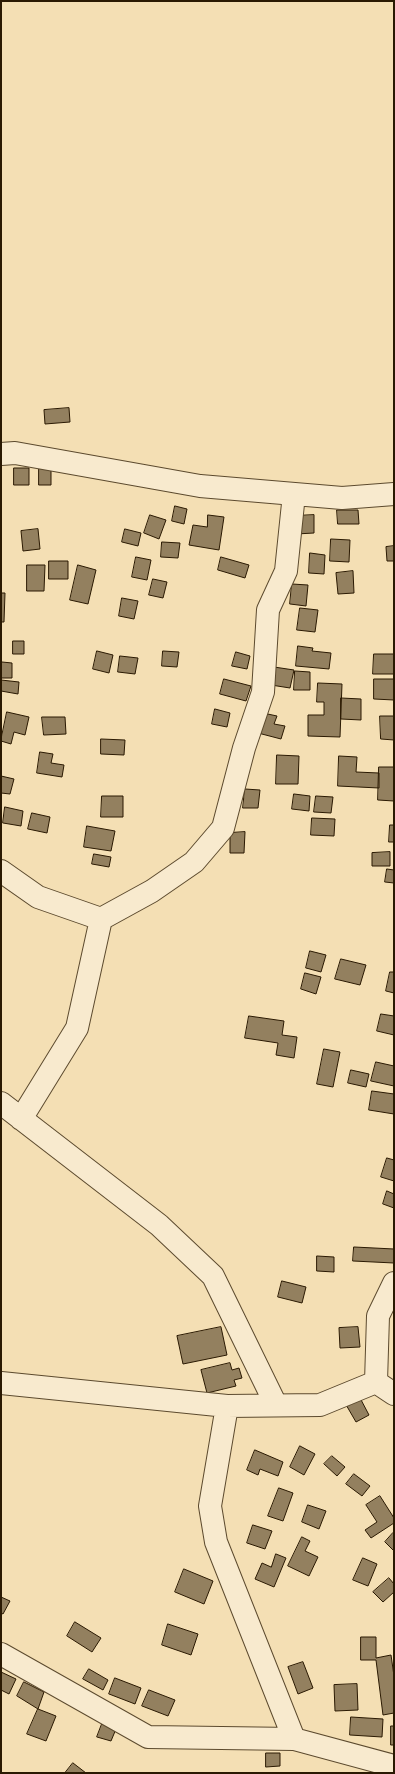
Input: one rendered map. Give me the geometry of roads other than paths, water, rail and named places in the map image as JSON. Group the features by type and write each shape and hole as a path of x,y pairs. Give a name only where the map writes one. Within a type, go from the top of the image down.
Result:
{"street":[{"path":"1,454 14,453 200,486 342,498 394,494"},
{"path":"1,871 38,897 101,919 152,891 194,862 223,828 244,748 263,692 268,610 286,571 294,494"},
{"path":"21,1119 77,1028 101,919"},
{"path":"1,1103 159,1225 213,1276 276,1405"},
{"path":"1,1382 227,1406 320,1405 385,1388 378,1316 394,1283"},
{"path":"227,1406 210,1506 216,1542 294,1740"},
{"path":"1,1654 148,1738 294,1740 394,1766"}]}
